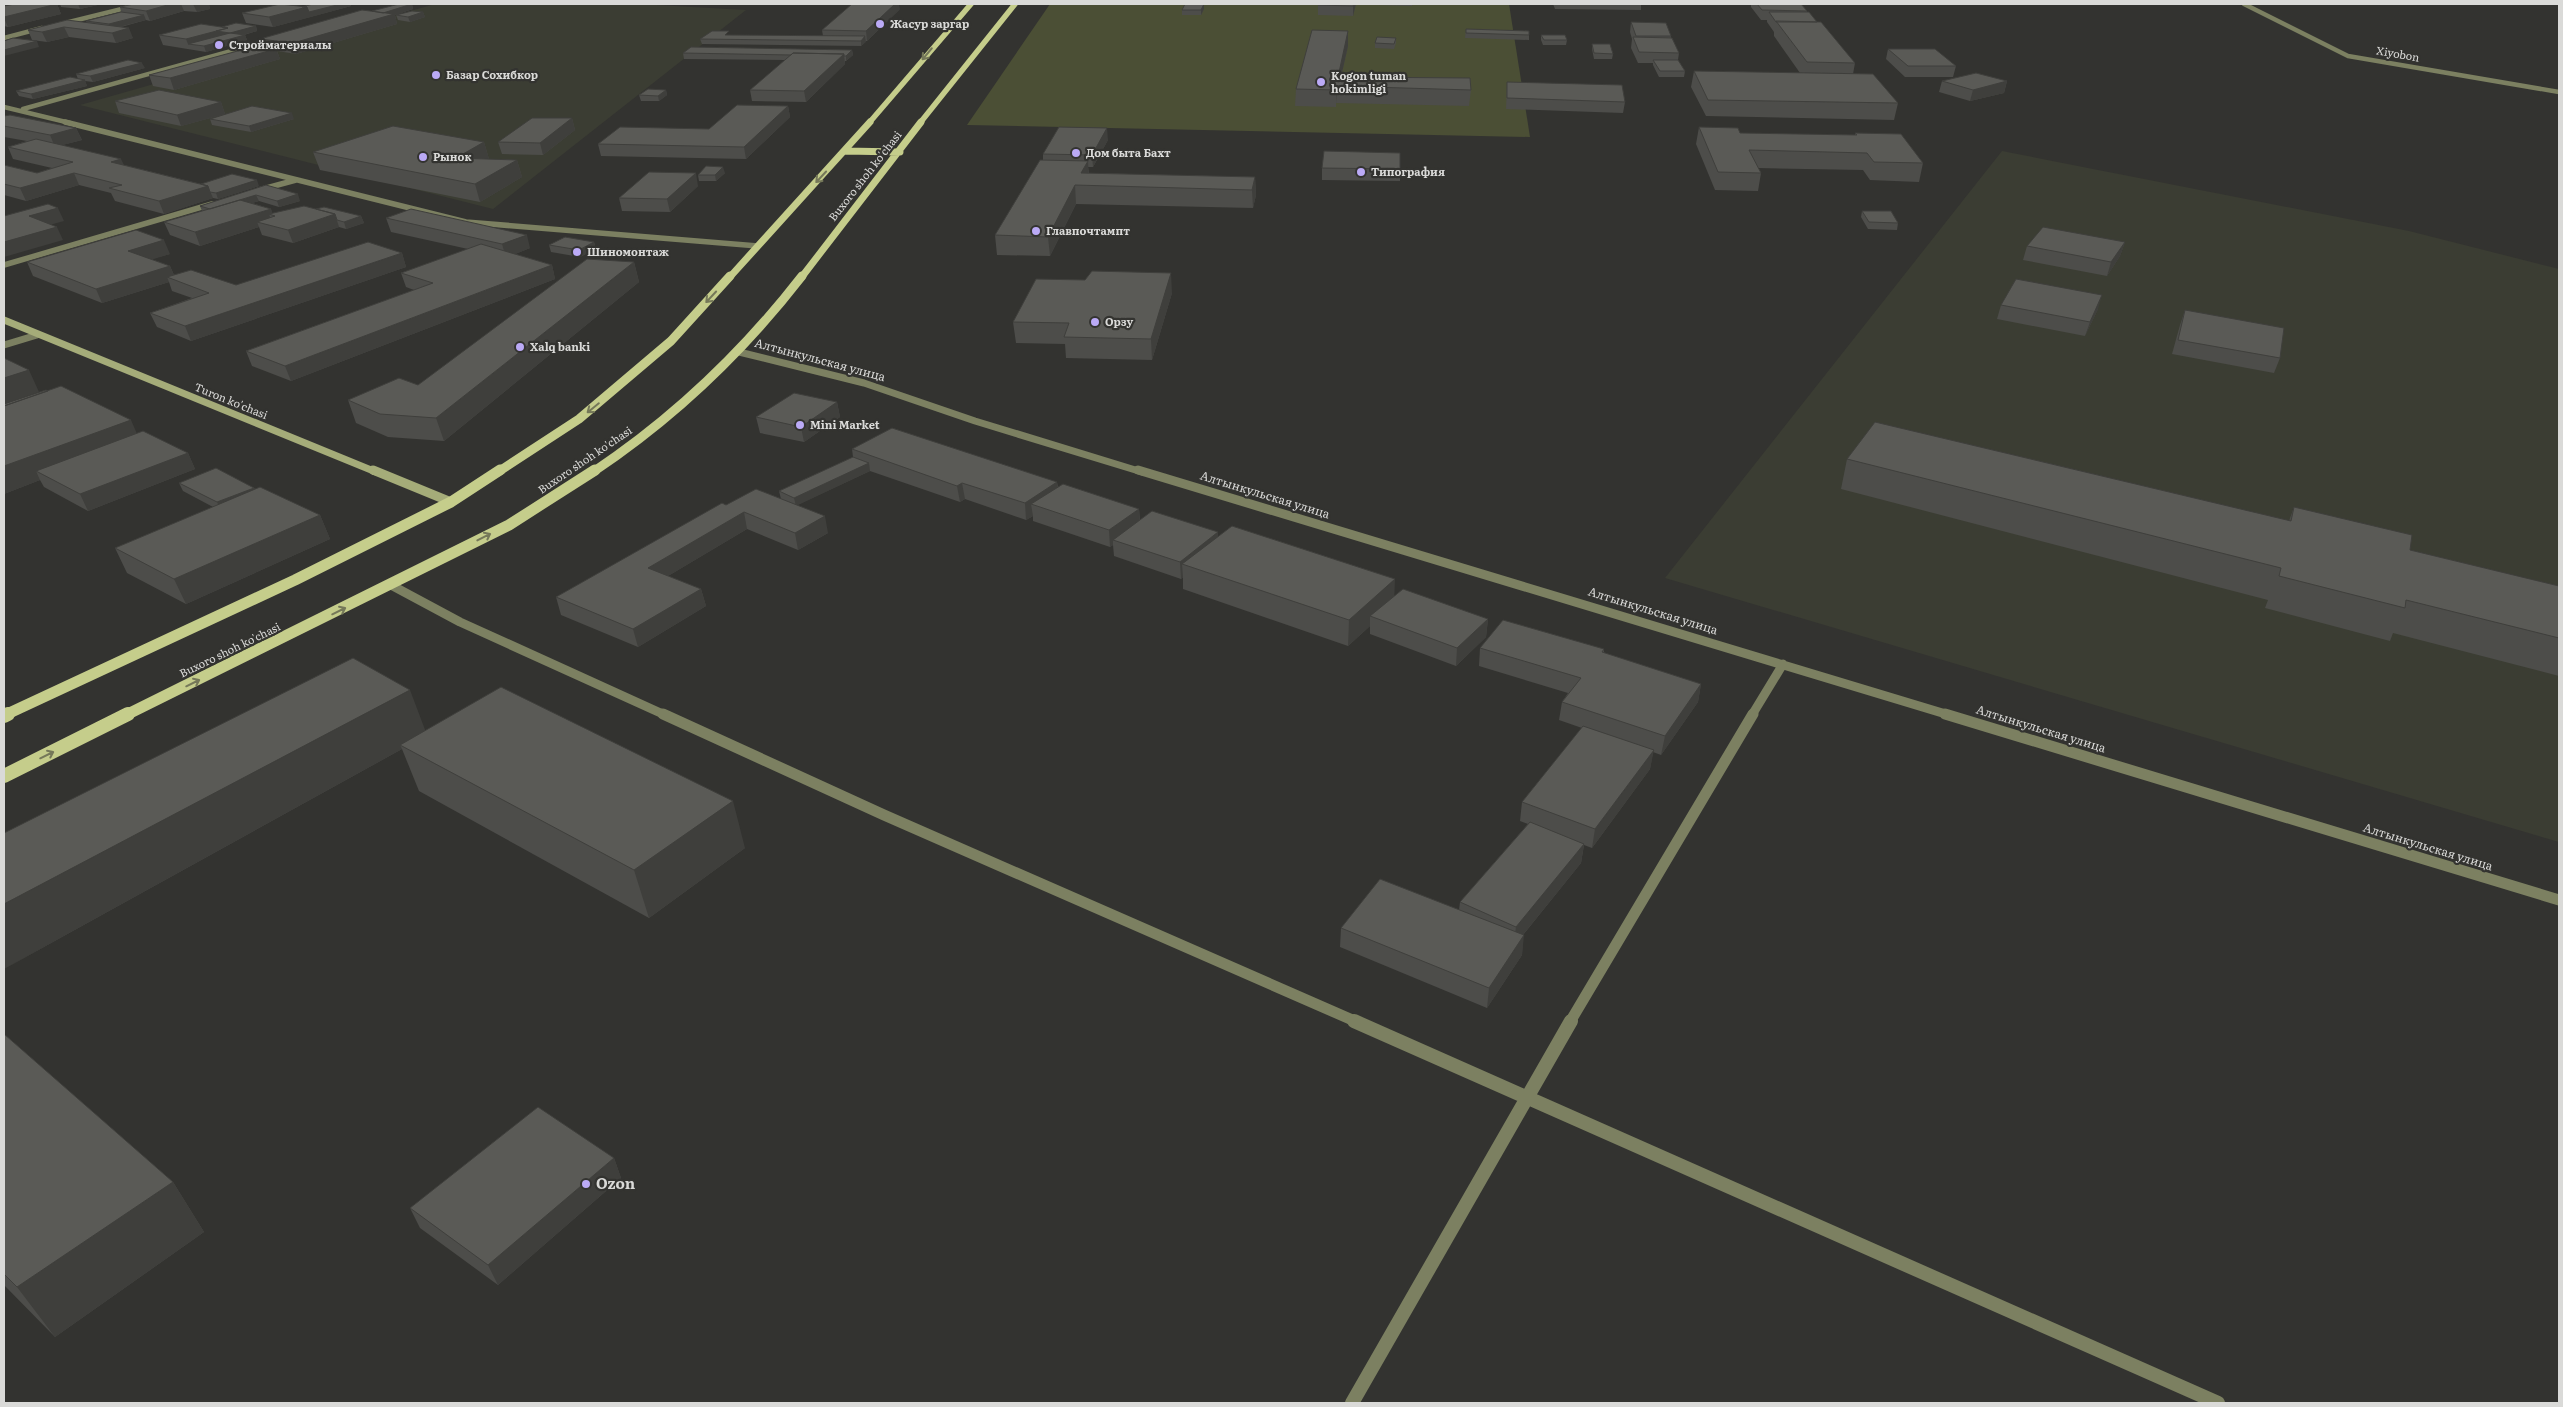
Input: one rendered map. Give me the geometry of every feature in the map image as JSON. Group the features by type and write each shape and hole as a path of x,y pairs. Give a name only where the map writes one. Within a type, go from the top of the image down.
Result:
{"main road":[{"path":"4,716 295,580 451,502 579,419 671,341 845,151 971,4"},
{"name":"Buxoro shoh ko'chasi","path":"4,776 509,525 572,488 653,428 702,388 739,352 810,267 1016,4"},
{"path":"845,151 900,152"}],"street":[{"path":"4,38 142,4"},
{"name":"Xiyobon","path":"2244,4 2348,56 2559,92"},
{"path":"22,110 278,38"},
{"path":"4,107 466,222 758,246"},
{"path":"250,193 298,179"},
{"path":"4,265 222,201"},
{"name":"Turon ko'chasi","path":"4,320 451,502"},
{"path":"4,345 37,335"},
{"name":"Алтынкульская улица","path":"739,352 864,382 976,422 1783,664 2559,900"},
{"path":"391,585 460,622 866,807 1526,1096 2218,1403"},
{"path":"1352,1403 1526,1096 1783,664"}],"shaded area":[{"name":"Рынок","path":"435,4 639,4 746,10 493,209 80,105"},
{"path":"2002,151 2409,231 2559,269 2559,842 1665,578"}],"green space":[{"path":"1050,4 1509,4 1530,137 967,125"}],"building":[{"path":"15,4 57,4 4,17 4,6"},
{"path":"134,4 171,4 146,11 120,7"},
{"path":"280,4 307,7 269,17 242,13"},
{"path":"313,4 341,4 309,12 307,7 302,7"},
{"path":"399,4 412,4 383,13 372,11"},
{"path":"852,4 895,4 866,31 822,30"},
{"path":"1185,4 1204,4 1201,10 1182,10"},
{"path":"1318,4 1354,4 1353,6"},
{"path":"1757,4 1801,4 1807,11 1762,10"},
{"path":"362,10 394,14 293,43 260,39"},
{"path":"412,11 423,12 408,17 396,15"},
{"path":"121,12 144,15 109,24 86,21"},
{"path":"1769,12 1809,12 1817,22 1776,22"},
{"path":"67,20 129,28 112,33 64,27 42,32 28,30"},
{"path":"1776,21 1821,22 1855,63 1807,62"},
{"path":"1631,22 1666,23 1671,36 1636,36"},
{"path":"236,23 256,26 230,33 216,31 228,28 222,27"},
{"path":"201,24 228,28 186,39 159,35"},
{"path":"1466,29 1529,31 1529,35 1466,33"},
{"path":"1312,30 1348,31 1338,77 1470,78 1471,90 1337,86 1336,90 1296,89"},
{"path":"712,31 729,31 725,35 865,36 861,41 700,39"},
{"path":"230,33 245,35 204,46 188,44"},
{"path":"1541,35 1565,35 1567,40 1544,40"},
{"path":"1377,37 1396,38 1394,44 1375,43"},
{"path":"1633,37 1672,38 1679,53 1639,52"},
{"path":"13,38 37,41 4,50 4,41"},
{"path":"1592,44 1610,44 1613,54 1594,53"},
{"path":"256,46 276,49 170,78 149,75"},
{"path":"691,47 852,50 846,56 844,54 793,53 791,55 683,53"},
{"path":"1888,49 1935,49 1956,66 1908,66"},
{"path":"793,53 844,54 804,91 750,90"},
{"path":"128,60 142,63 90,76 76,74"},
{"path":"1653,60 1678,60 1685,71 1660,71"},
{"path":"1694,71 1873,74 1898,103 1708,100"},
{"path":"1976,73 2007,81 1973,90 1942,81"},
{"path":"70,77 85,80 31,94 16,91"},
{"path":"1507,82 1622,85 1625,102 1507,98"},
{"path":"648,89 666,90 658,96 639,95"},
{"path":"159,90 221,102 177,115 115,101"},
{"path":"737,105 788,106 744,147 598,144 620,127 709,129"},
{"path":"252,106 292,113 249,126 210,119"},
{"path":"10,115 76,128 50,135 4,126 4,116"},
{"path":"532,118 572,118 540,143 498,142"},
{"path":"393,126 484,142 456,158 517,160 475,184 313,152"},
{"path":"1059,127 1107,128 1092,155 1043,154"},
{"path":"1699,127 1738,128 1740,133 1901,134 1923,163 1874,162 1867,153 1749,150 1761,173 1718,172"},
{"path":"36,139 121,159 111,162 208,186 159,201 109,188 122,185 74,173 20,188 4,184 4,165 37,173 73,162 8,147"},
{"path":"1324,151 1400,153 1400,169 1322,168"},
{"path":"1040,160 1088,161 1081,173 1255,177 1252,190 1075,185 1048,237 995,235"},
{"path":"706,166 723,167 715,175 698,175"},
{"path":"649,172 696,173 667,199 619,198"},
{"path":"232,174 257,180 216,193 210,192 208,186 201,184"},
{"path":"266,185 298,194 277,201 256,195 210,209 200,206"},
{"path":"240,200 271,209 195,232 164,222"},
{"path":"48,204 58,208 29,216 57,227 4,242 4,216"},
{"path":"304,206 335,214 288,230 257,222 275,216 269,214"},
{"path":"324,207 361,216 344,222 337,220 335,214 316,209"},
{"path":"411,209 527,235 502,244 386,218"},
{"path":"1862,211 1891,211 1898,223 1869,222"},
{"path":"2043,227 2125,242 2111,262 2027,246"},
{"path":"136,230 164,240 128,251 170,266 96,289 27,262"},
{"path":"565,237 594,242 579,250 549,245"},
{"path":"368,242 402,253 185,326 150,313 209,293 167,277 191,270 236,285"},
{"path":"481,244 552,265 285,366 246,351 433,283 401,273"},
{"path":"587,259 634,262 436,418 380,414 348,400 399,378 418,385"},
{"name":"Орзу","path":"1092,271 1171,273 1151,339 1064,337 1069,323 1013,322 1036,279 1085,280"},
{"path":"2016,279 2102,295 2090,322 2001,305"},
{"path":"2185,310 2284,328 2280,358 2178,340"},
{"path":"4,358 29,370 4,378"},
{"path":"61,386 131,420 4,466 4,406"},
{"path":"46,390 48,391 4,406 4,404"},
{"path":"794,393 837,402 801,427 756,417"},
{"path":"1875,422 2291,521 2294,507 2412,535 2410,550 2559,586 2559,638 2406,600 2405,608 2279,576 2281,568 1847,459"},
{"path":"892,428 1057,482 1025,503 962,483 957,486 852,449"},
{"path":"143,431 188,453 80,494 36,471"},
{"path":"853,457 869,463 794,498 779,491"},
{"path":"216,468 254,488 217,502 179,483"},
{"path":"1063,484 1139,509 1109,530 1031,504"},
{"path":"260,487 320,515 174,579 115,548"},
{"path":"756,489 825,516 795,533 744,512 648,568 701,589 633,629 556,597 722,503 726,505"},
{"path":"1152,511 1218,532 1180,562 1113,540"},
{"path":"1232,526 1395,579 1349,620 1182,564"},
{"path":"1403,589 1488,619 1457,648 1370,616"},
{"path":"1503,620 1604,649 1602,652 1701,684 1665,736 1562,702 1581,678 1480,648"},
{"path":"353,658 410,690 4,904 4,833"},
{"path":"501,687 733,801 634,870 400,745"},
{"path":"1583,726 1654,750 1595,829 1522,802"},
{"path":"1530,822 1584,844 1516,927 1460,902"},
{"path":"1380,879 1524,935 1489,988 1341,928"},
{"path":"4,1034 173,1182 17,1287 4,1274"},
{"path":"538,1107 614,1158 488,1265 410,1208"}],"place":[{"name":"Жасур заргар","path":"880,24"},
{"name":"Стройматериалы","path":"219,45"},
{"name":"Базар Сохибкор","path":"436,75"},
{"name":"Kogon tuman hokimligi","path":"1321,82"},
{"name":"Дом быта Бахт","path":"1076,153"},
{"name":"Рынок","path":"423,157"},
{"name":"Типография","path":"1361,172"},
{"name":"Главпочтампт","path":"1036,231"},
{"name":"Шиномонтаж","path":"577,252"},
{"name":"Орзу","path":"1095,322"},
{"name":"Xalq banki","path":"520,347"},
{"name":"Mini Market","path":"800,425"},
{"name":"Ozon","path":"586,1184"}]}
